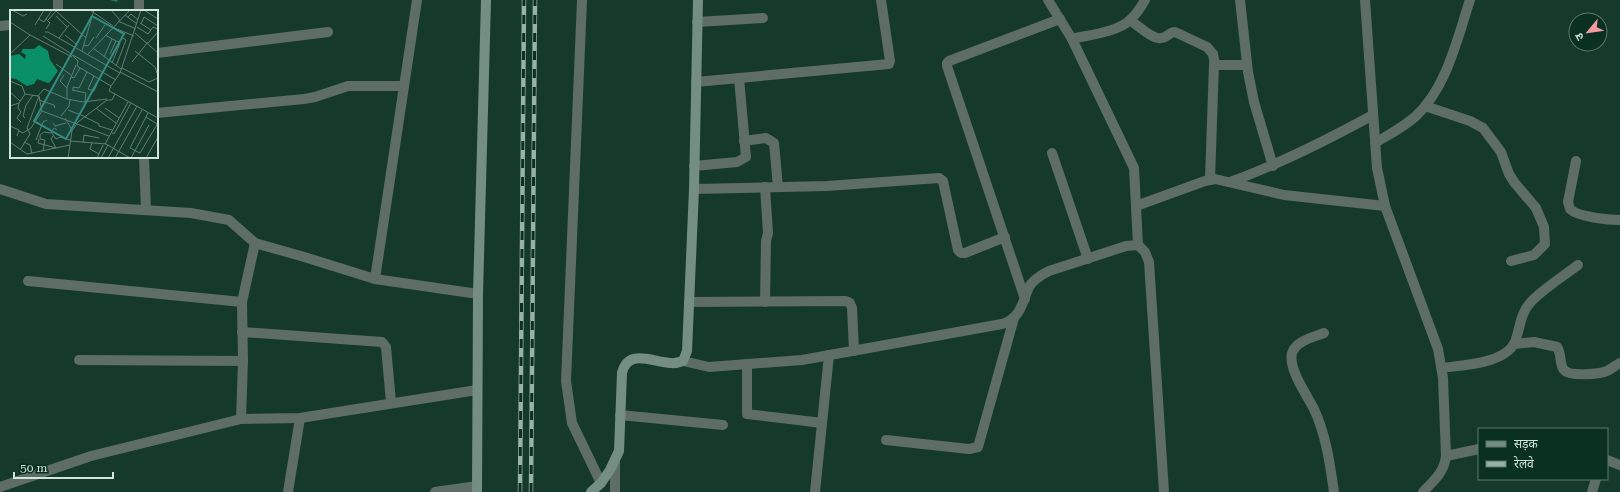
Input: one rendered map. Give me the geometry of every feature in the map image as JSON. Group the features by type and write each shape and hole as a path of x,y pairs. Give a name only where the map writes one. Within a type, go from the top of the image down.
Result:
{"main road":[{"path":"477,489 478,294 486,0"},
{"path":"591,492 601,483 615,462 619,451 622,373 624,365 629,360 636,358 672,364 684,361 687,351 694,189 698,0"}],"street":[{"path":"375,279 417,0"},
{"path":"582,0 566,381 572,423 601,483"},
{"path":"696,82 889,64 890,61 881,0"},
{"path":"1048,0 1072,39 1131,160 1136,177 1138,245 1145,252 1150,262 1164,492"},
{"path":"1072,39 1109,30 1125,24 1130,20 1145,0"},
{"path":"1240,0 1246,65 1254,102 1273,166"},
{"path":"1365,0 1378,177 1385,206 1438,349 1442,368 1446,456 1443,469 1423,492"},
{"path":"1375,143 1416,116 1425,106 1442,79 1449,63 1470,0"},
{"path":"697,22 763,18"},
{"path":"1025,299 947,63 1060,19"},
{"path":"1130,20 1154,38 1162,38 1171,32 1175,32 1202,44 1211,50 1214,58 1214,64 1210,179"},
{"path":"0,26 10,25"},
{"path":"158,53 328,32"},
{"path":"1214,64 1218,66 1246,65"},
{"path":"694,166 737,162 744,160 746,157 739,78"},
{"path":"158,113 304,99 320,96 348,86 403,86"},
{"path":"1425,106 1470,121 1483,128 1501,152 1509,174 1514,182 1536,208 1544,228 1545,244 1534,255 1511,261"},
{"path":"1230,182 1273,166 1373,115"},
{"path":"744,141 766,138 774,143 778,187"},
{"path":"1052,153 1088,259"},
{"path":"144,158 146,210"},
{"path":"1576,161 1568,202 1570,209 1574,212 1602,219 1620,220"},
{"path":"694,189 826,186 942,179 958,250 961,253 965,253 1005,237"},
{"path":"1136,206 1210,179 1223,180 1290,196 1385,206"},
{"path":"765,187 768,233 766,241 765,302"},
{"path":"0,189 46,204 191,213 229,220 255,243 375,279 478,294"},
{"path":"241,420 243,361 242,302 255,243"},
{"path":"886,440 969,450 978,447 1014,318 1030,287 1041,275 1048,271 1126,246 1138,245"},
{"path":"1442,368 1481,363 1506,353 1514,344 1522,318 1530,302 1578,265"},
{"path":"28,281 242,302"},
{"path":"689,302 848,302 852,308 854,351"},
{"path":"684,361 709,367 802,360 1002,324 1014,318"},
{"path":"242,332 384,343 386,347 391,402"},
{"path":"1324,333 1296,346 1292,353 1292,361 1294,370 1314,409 1323,433 1334,492"},
{"path":"1514,344 1534,342 1556,347 1559,351 1563,369 1565,372 1572,374 1602,372 1620,363"},
{"path":"815,492 829,356"},
{"path":"79,360 243,361"},
{"path":"747,364 747,414 822,423"},
{"path":"0,487 91,456 241,420 300,418 391,402 477,390"},
{"path":"620,415 723,425"},
{"path":"288,492 300,418"},
{"path":"1446,456 1478,449"},
{"path":"1608,460 1620,465"},
{"path":"615,462 615,492"},
{"path":"1592,492 1596,480"},
{"path":"436,492 477,489"}],"railway":[{"path":"520,492 524,0"},
{"path":"531,492 535,0"}]}
